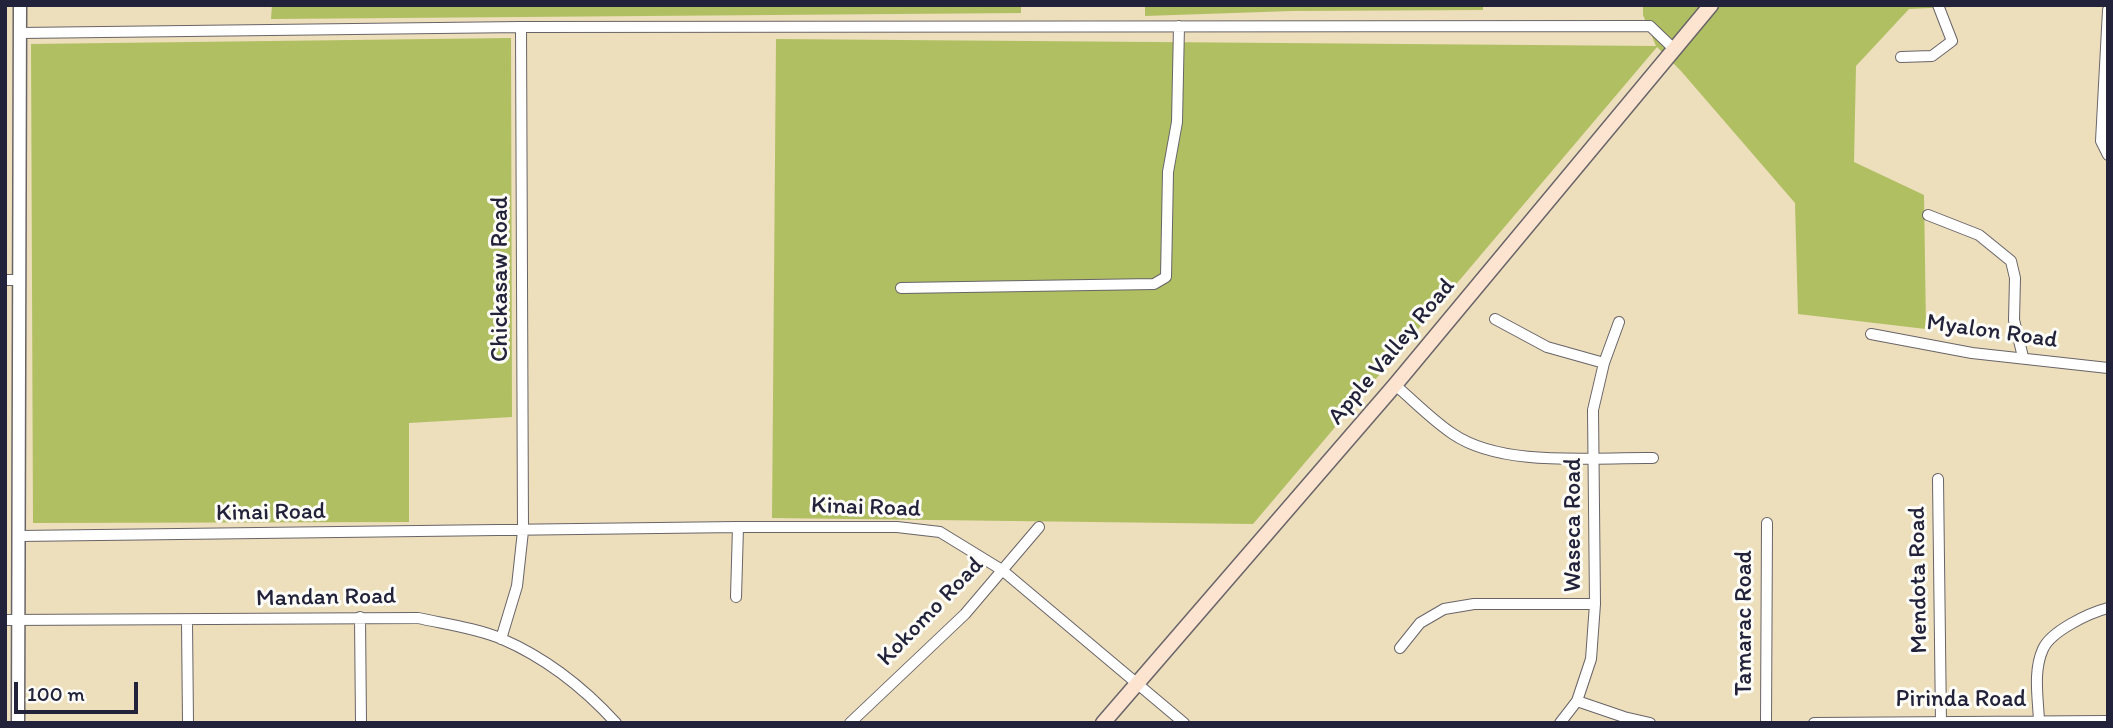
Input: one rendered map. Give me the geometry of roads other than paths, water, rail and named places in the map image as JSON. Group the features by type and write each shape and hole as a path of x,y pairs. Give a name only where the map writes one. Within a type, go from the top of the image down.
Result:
{"main road":[{"name":"Apple Valley Road","path":"1103,723 1395,385 1711,5"}],"street":[{"path":"18,723 12,620 19,536 12,280 20,5"},
{"path":"1901,57 1932,56 1952,41 1938,5"},
{"path":"2108,10 2101,141 2108,155"},
{"path":"901,288 1154,284 1166,277 1168,172 1177,122 1179,26"},
{"path":"20,33 521,27 1650,26 1674,49"},
{"name":"Chickasaw Road","path":"521,27 523,531"},
{"path":"1928,215 1979,235 2011,261 2015,278 2014,320 2023,357"},
{"path":"1495,319 1547,347 1604,363"},
{"name":"Waseca Road","path":"1559,723 1577,701 1591,659 1595,604 1593,410 1604,363 1619,322"},
{"name":"Myalon Road","path":"1871,334 1972,353 2108,368"},
{"path":"1395,385 1453,435 1493,452 1538,457 1653,458"},
{"name":"Mendota Road","path":"1938,479 1941,722"},
{"name":"Tamarac Road","path":"1766,723 1767,523"},
{"path":"736,597 738,527"},
{"name":"Kinai Road","path":"19,536 738,527 897,527 940,532 1002,570 1184,723"},
{"name":"Kokomo Road","path":"850,723 965,614 1039,527"},
{"path":"501,639 517,586 523,531"},
{"path":"1399,648 1420,623 1444,609 1474,604 1595,604"},
{"path":"2039,721 2036,679 2043,647 2064,629 2092,612 2108,608"},
{"path":"360,617 360,723"},
{"name":"Mandan Road","path":"12,620 418,618 501,639 557,670 584,691 616,723"},
{"path":"187,621 188,723"},
{"path":"1577,701 1624,718 1650,723"},
{"name":"Pirinda Road","path":"1814,723 2108,721"}]}
